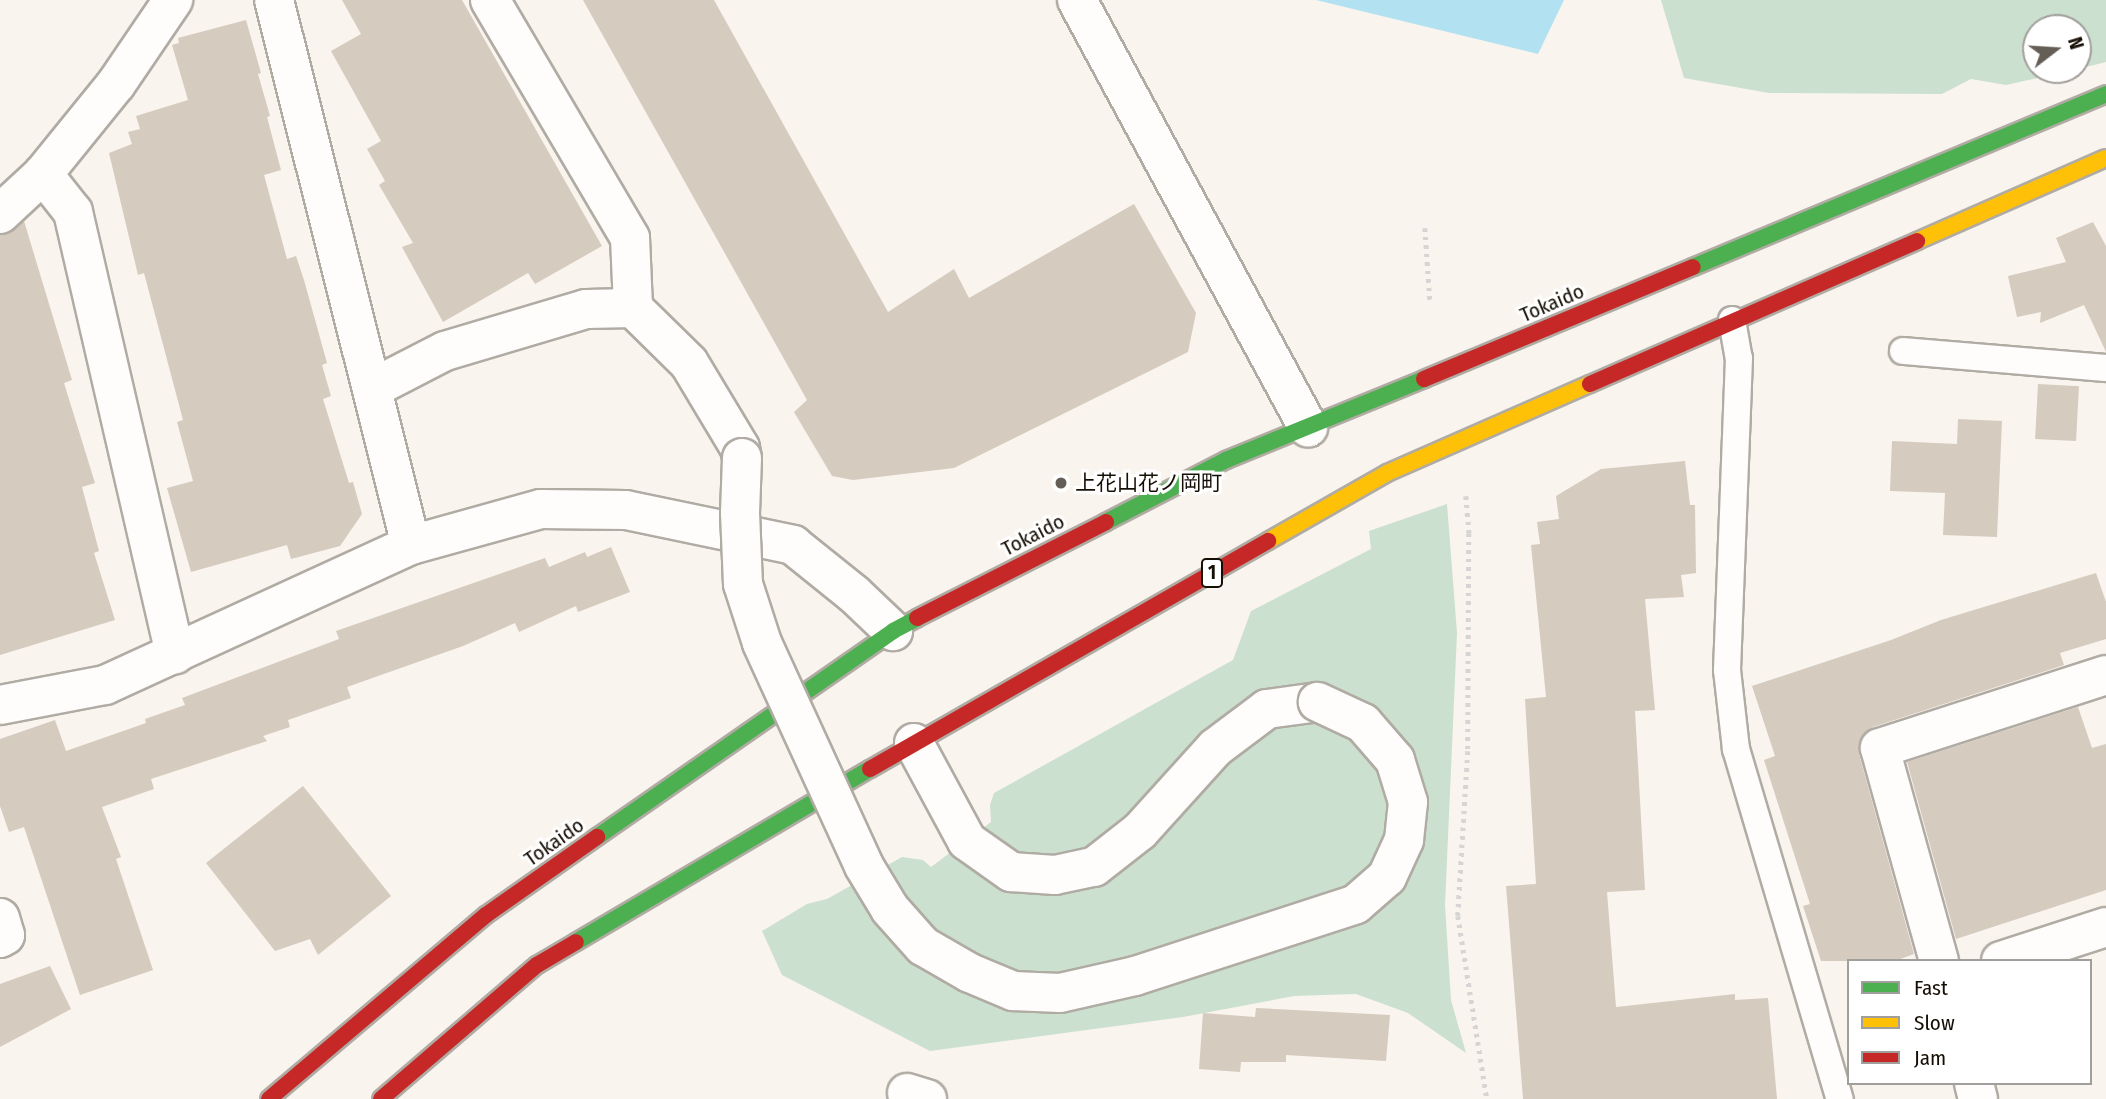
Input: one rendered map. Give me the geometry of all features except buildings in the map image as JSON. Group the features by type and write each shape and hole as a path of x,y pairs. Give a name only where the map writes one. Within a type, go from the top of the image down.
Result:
{"highway":[{"name":"Tokaido","path":"270,1099 486,915 893,631 1226,460 2106,94"},
{"name":"1","path":"381,1099 537,965 914,743 1387,473 2106,158"}],"street":[{"path":"0,214 43,174 116,84 173,0"},
{"path":"274,0 411,545"},
{"path":"490,0 630,238 633,308 689,363 740,448 743,458 740,513 743,584 762,643 864,866 890,909 923,946 970,973 1013,991 1060,993 1135,976 1356,904 1387,877 1404,840 1408,802 1395,760 1363,723 1318,702 1267,709 1215,748 1140,831 1094,867 1055,875 1011,872 967,841 914,743"},
{"path":"1087,5 1308,428"},
{"path":"43,174 73,212 175,654"},
{"path":"373,388 445,351 586,309 633,308"},
{"path":"0,705 105,685 411,545 541,509 626,510 793,545 854,594 893,631"},
{"path":"1938,959 1880,748 2106,675"},
{"path":"0,918 5,935 0,938"},
{"path":"2007,959 2106,927"}],"lane":[{"path":"1732,320 1739,358 1727,670 1737,748 1840,1099"},
{"path":"1903,351 2106,368"}],"path":[{"path":"1425,228 1430,300"},
{"path":"1466,496 1469,533 1468,751 1458,916 1487,1099"}],"green space":[{"path":"1661,0 2106,0 2106,62 2092,66 2092,14 2022,14 2022,81 2006,85 1971,79 1942,94 1769,93 1684,78"},
{"path":"1447,504 1457,633 1445,905 1451,1000 1466,1053 1408,1013 1356,994 1294,996 1183,1017 930,1051 782,975 762,931 807,904 827,899 902,857 923,860 931,867 991,822 990,805 994,793 1233,660 1251,611 1371,549 1369,531"}],"water":[{"path":"1316,0 1564,0 1538,54"}],"traffic: fast":[{"path":"1693,267 2106,94"},
{"path":"1106,522 1226,460 1424,379"},
{"path":"597,837 893,631 917,618"},
{"path":"576,942 870,769"}],"traffic: slow":[{"path":"1917,241 2106,158"},
{"path":"1268,541 1387,473 1590,384"}],"traffic: jam":[{"path":"1590,384 1917,241"},
{"path":"1424,379 1693,267"},
{"path":"917,618 1106,522"},
{"path":"870,769 1268,541"},
{"path":"269,1099 486,915 597,837"},
{"path":"381,1099 537,965 576,942"}],"place":[{"name":"上花山花ノ岡町","path":"1061,483"}]}
